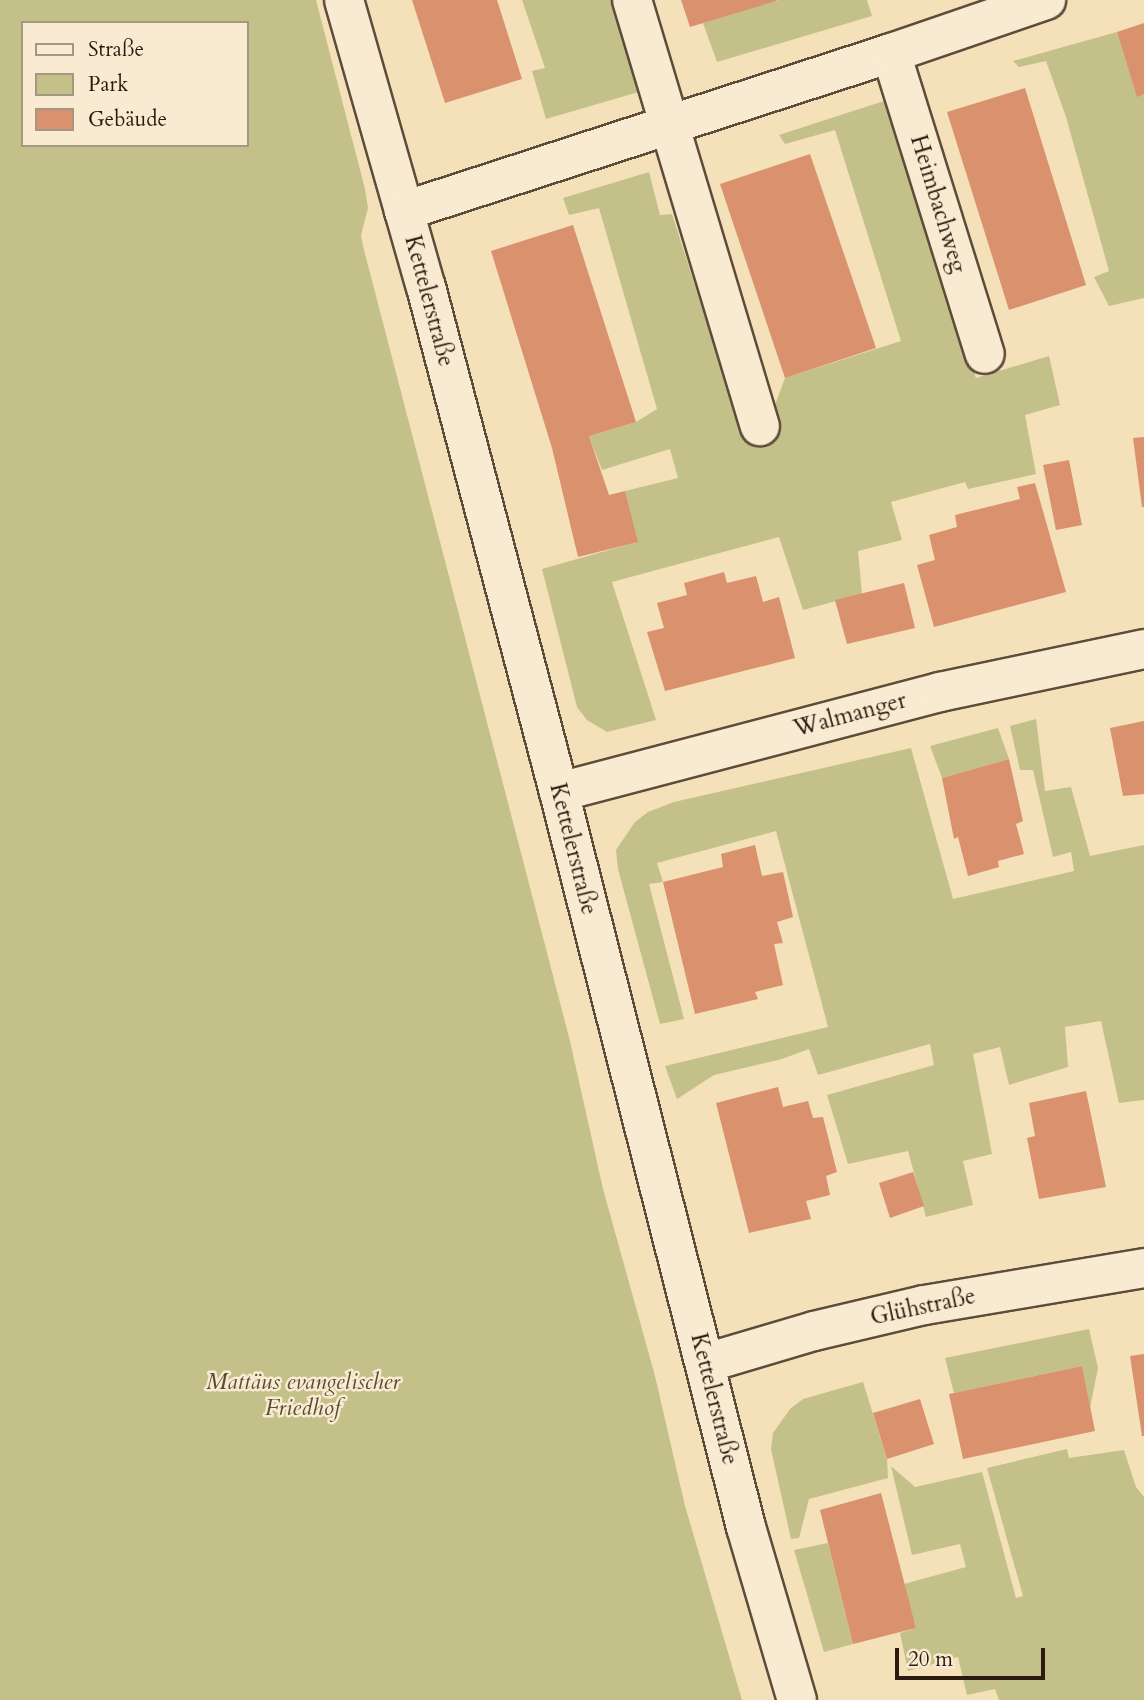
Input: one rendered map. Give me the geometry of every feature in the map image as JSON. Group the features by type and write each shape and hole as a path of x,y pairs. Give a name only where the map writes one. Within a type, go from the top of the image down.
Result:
{"street":[{"name":"Kettelerstraße","path":"344,0 404,211 559,792 743,1515 796,1700"},
{"path":"632,0 760,426"},
{"path":"404,211 1046,0"},
{"name":"Heimbachweg","path":"891,53 985,354"},
{"name":"Walmanger","path":"559,792 940,692 1144,649"},
{"name":"Glühstraße","path":"706,1363 814,1331 924,1305 1144,1268"}],"green space":[{"name":"Mattäus evangelischer Friedhof","path":"0,0 316,0 365,189 368,208 361,235 363,246 570,1041 603,1189 655,1376 685,1506 742,1700 0,1700"},
{"path":"522,0 617,0 642,91 546,119 532,71 545,68"},
{"path":"778,0 867,0 872,16 717,62 703,23"},
{"path":"1117,32 1137,96 1144,94 1144,298 1109,306 1094,277 1109,271 1066,117 1046,61 1019,67 1013,61"},
{"path":"887,100 976,378 1049,356 1060,405 1025,415 1036,474 968,489 965,482 891,502 902,540 858,551 862,594 803,610 779,537 612,582 656,720 607,732 587,720 577,707 542,569 637,542 625,491 678,478 670,449 602,470 589,436 636,422 657,409 599,208 569,215 563,198 649,172 660,215 672,214 740,426 769,421 785,378 901,341 835,130 785,144 779,135"},
{"path":"1036,719 1045,791 1071,787 1090,856 1144,845 1144,1100 1119,1103 1101,1021 1065,1027 1068,1067 1009,1085 1000,1047 973,1054 992,1154 963,1161 973,1205 926,1217 908,1151 848,1164 827,1095 934,1065 930,1044 818,1075 809,1049 782,1059 714,1075 677,1099 665,1066 828,1027 776,831 657,863 663,882 649,884 684,1019 660,1024 618,869 616,850 635,822 648,812 674,802 911,748 953,899 1074,871 1071,852 1053,857 1033,770 1020,770 1010,726"},
{"path":"998,728 1009,759 942,778 930,746"},
{"path":"1089,1329 1098,1368 1090,1408 1082,1366 954,1393 945,1358"},
{"path":"863,1382 887,1459 888,1478 809,1499 799,1538 791,1539 771,1449 773,1433 790,1409 803,1399"},
{"path":"1067,1449 1069,1458 1124,1450 1136,1487 1144,1497 1144,1700 999,1700 995,1689 967,1695 958,1657 908,1671 900,1633 916,1628 904,1584 966,1567 960,1544 912,1555 891,1466 915,1487 982,1472 1016,1598 1023,1596 987,1468"},
{"path":"828,1543 853,1644 824,1652 794,1550"}],"building":[{"path":"412,0 497,0 522,79 445,103"},
{"path":"681,0 776,0 776,1 690,27"},
{"path":"1144,23 1144,94 1137,97 1117,32"},
{"path":"1025,88 1086,285 1009,310 947,112"},
{"path":"810,154 876,348 785,378 720,184"},
{"path":"573,225 636,422 589,436 609,495 625,491 638,542 578,557 552,448 491,251"},
{"path":"1144,437 1144,507 1142,507 1133,438"},
{"path":"1069,460 1082,525 1056,530 1043,465"},
{"path":"1035,483 1066,592 934,627 917,565 935,560 929,535 957,527 955,515 1020,499 1017,487"},
{"path":"724,572 727,583 756,576 763,602 779,597 795,658 665,691 647,632 664,628 657,603 687,595 684,583"},
{"path":"904,583 915,628 847,644 835,600"},
{"path":"1144,721 1144,794 1123,796 1110,728"},
{"path":"1009,759 1023,821 1016,824 1024,854 998,861 999,867 968,876 958,837 954,839 942,778"},
{"path":"755,845 762,876 783,872 793,917 777,922 783,943 774,944 783,985 755,992 758,999 695,1014 663,882 723,867 721,854"},
{"path":"778,1087 783,1107 808,1101 813,1118 823,1117 837,1172 826,1176 830,1195 806,1201 811,1219 749,1233 716,1103"},
{"path":"1086,1091 1106,1187 1039,1199 1027,1138 1035,1136 1029,1103"},
{"path":"913,1172 924,1206 890,1218 879,1183"},
{"path":"1144,1354 1144,1436 1142,1436 1130,1356"},
{"path":"1082,1366 1095,1431 963,1459 949,1394"},
{"path":"920,1399 934,1444 887,1459 873,1413"},
{"path":"881,1493 916,1628 853,1644 820,1510"}]}
